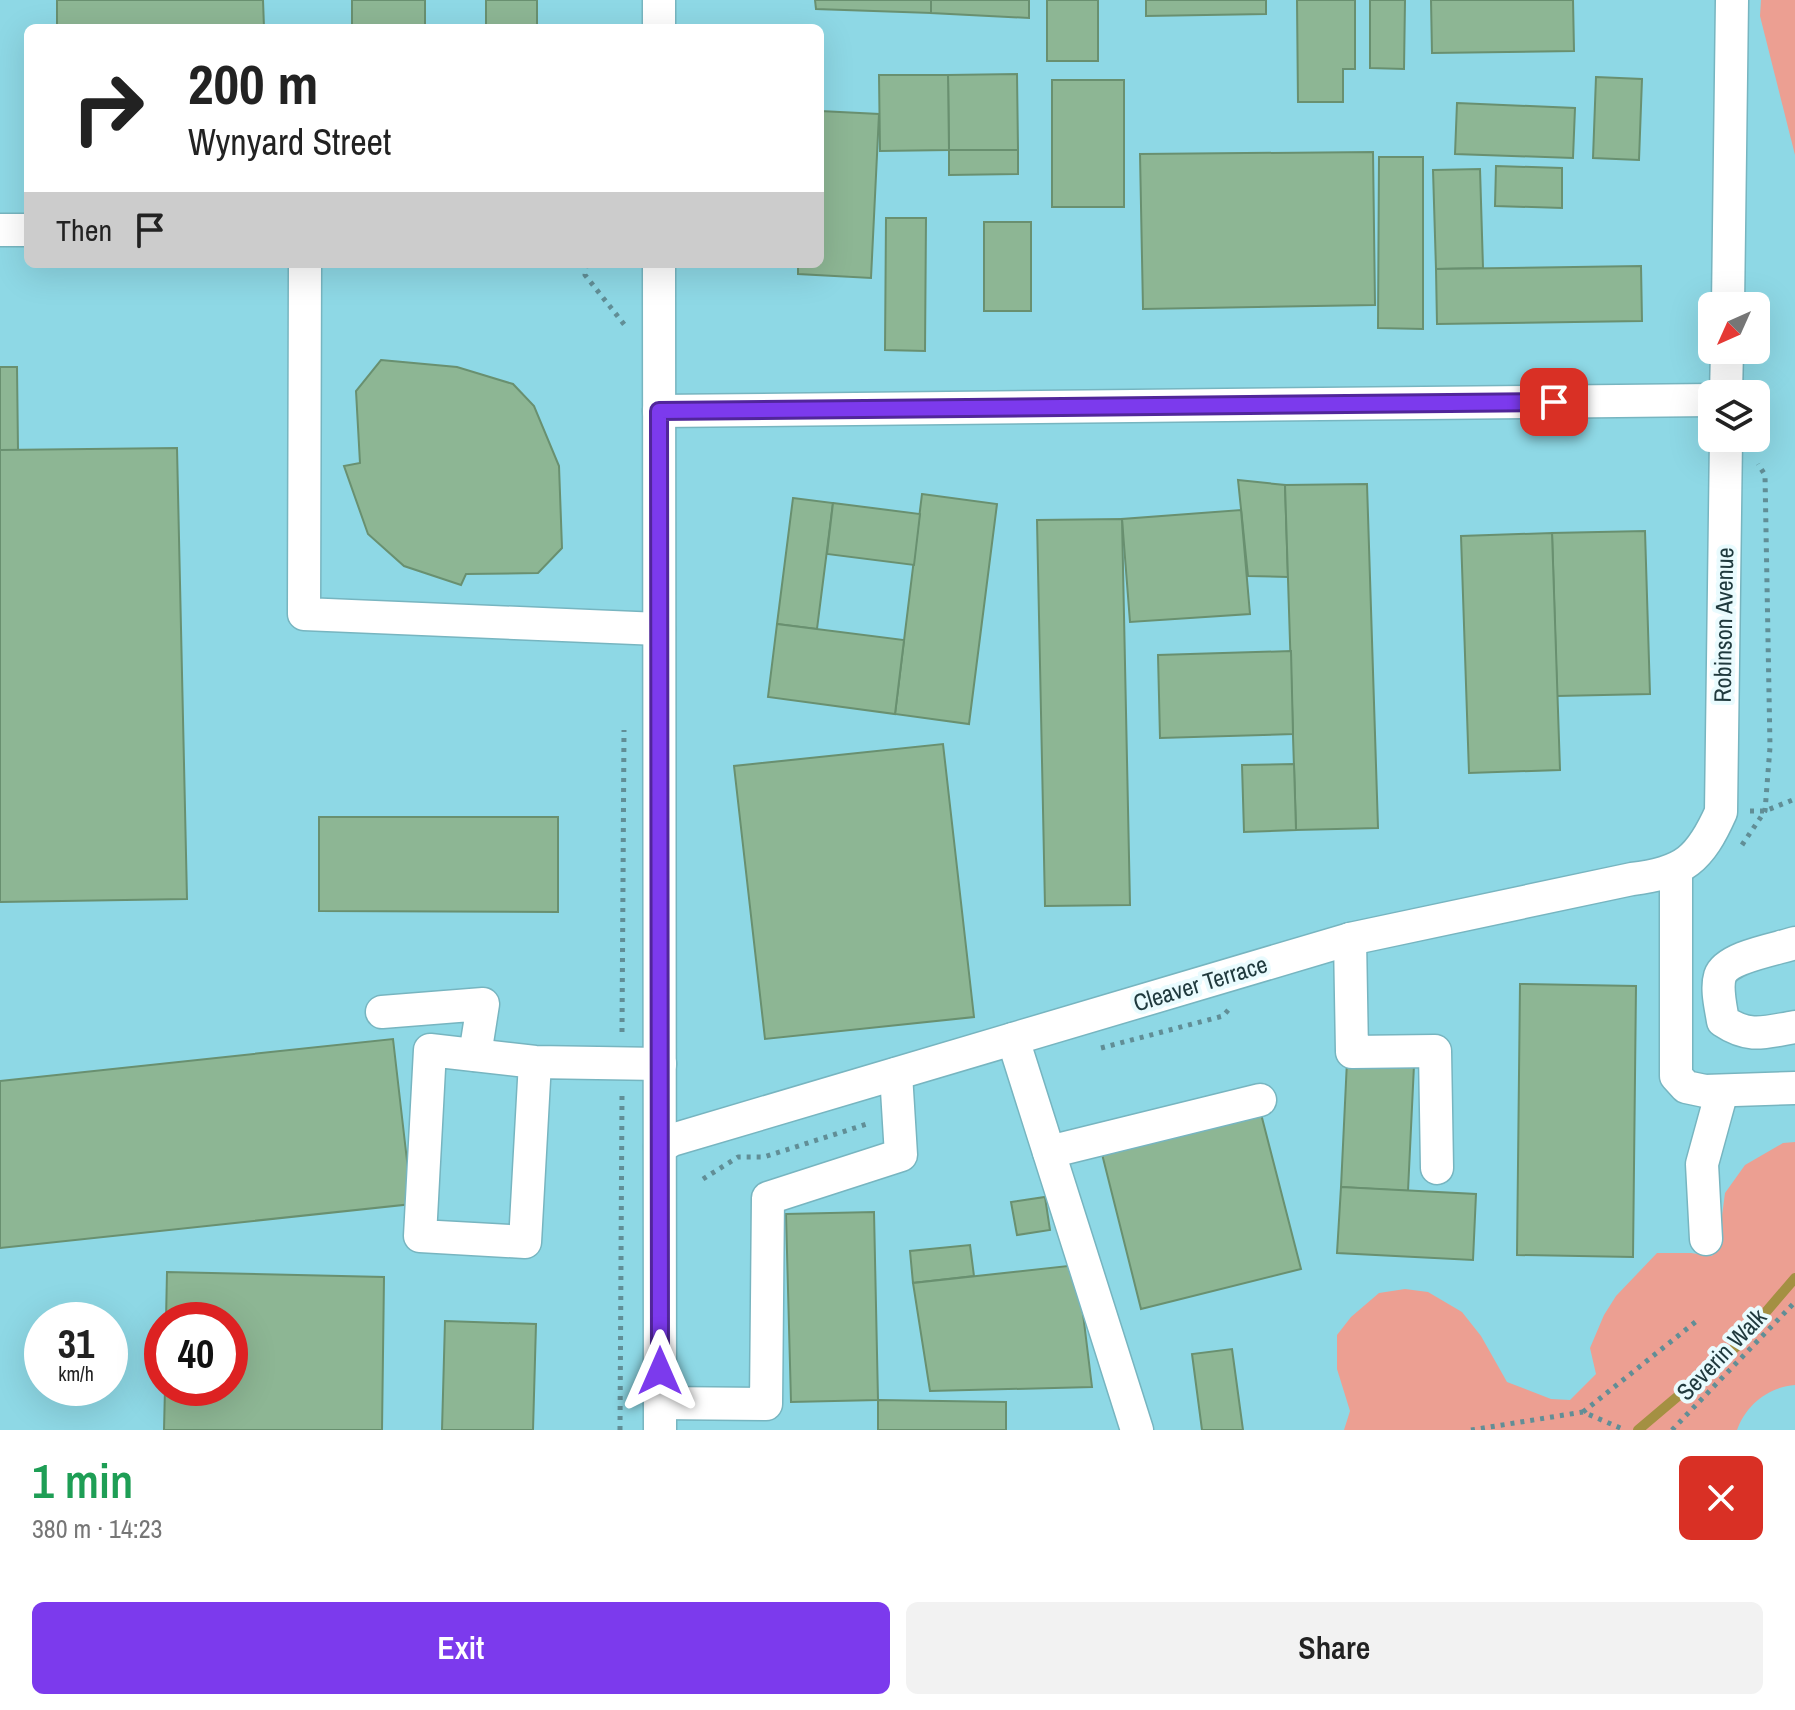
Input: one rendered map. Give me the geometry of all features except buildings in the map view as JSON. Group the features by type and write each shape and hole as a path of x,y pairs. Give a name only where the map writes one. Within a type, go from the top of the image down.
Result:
{"street":[{"path":"659,0 659,24"},
{"path":"1728,292 1732,0"},
{"path":"0,230 24,230"},
{"path":"305,268 304,614 659,629"},
{"path":"659,268 660,1416 766,1404 768,1198 901,1155 896,1074"},
{"path":"659,411 1698,400"},
{"name":"Robinson Avenue","path":"1721,812 1726,452"},
{"name":"Cleaver Terrace","path":"660,1147 672,1140 1350,939 1617,882 1660,876 1676,870 1701,850 1721,812"},
{"path":"1676,870 1676,1076 1686,1087 1722,1091 1795,1088"},
{"path":"1350,939 1352,1052 1435,1051 1437,1168"},
{"path":"1795,943 1726,967 1720,977 1719,993 1723,1021 1736,1030 1755,1035 1795,1027"},
{"path":"382,1012 483,1004 475,1055"},
{"path":"1013,1039 1137,1430"},
{"path":"535,1062 525,1242 420,1236 430,1050 535,1062 660,1064"},
{"path":"1706,1239 1702,1164 1722,1091"},
{"path":"1049,1152 1260,1100"}],"path":[{"path":"586,268 585,275 627,325 626,341"},
{"path":"620,1430 624,721"},
{"path":"1721,812 1765,811 1795,799"},
{"name":"Severin Walk","path":"1672,1430 1795,1302"},
{"path":"1471,1430 1583,1412 1699,1319"},
{"path":"1583,1412 1625,1430"}],"shaded area":[{"path":"0,0 1795,0 1795,1430 0,1430"},
{"path":"1761,0 1795,0 1795,155 1760,16"},
{"path":"1795,1142 1795,1385 1776,1389 1759,1399 1746,1413 1737,1430 1344,1430 1350,1411 1337,1369 1337,1335 1351,1317 1379,1293 1405,1289 1428,1292 1462,1312 1481,1336 1507,1382 1551,1399 1570,1400 1596,1374 1590,1348 1616,1296 1657,1253 1712,1256 1719,1239 1725,1193 1745,1165 1783,1143"}],"waterway":[{"path":"1638,1430 1736,1347 1795,1278"}],"route":[{"path":"660,1371 659,411 1554,402"}]}
